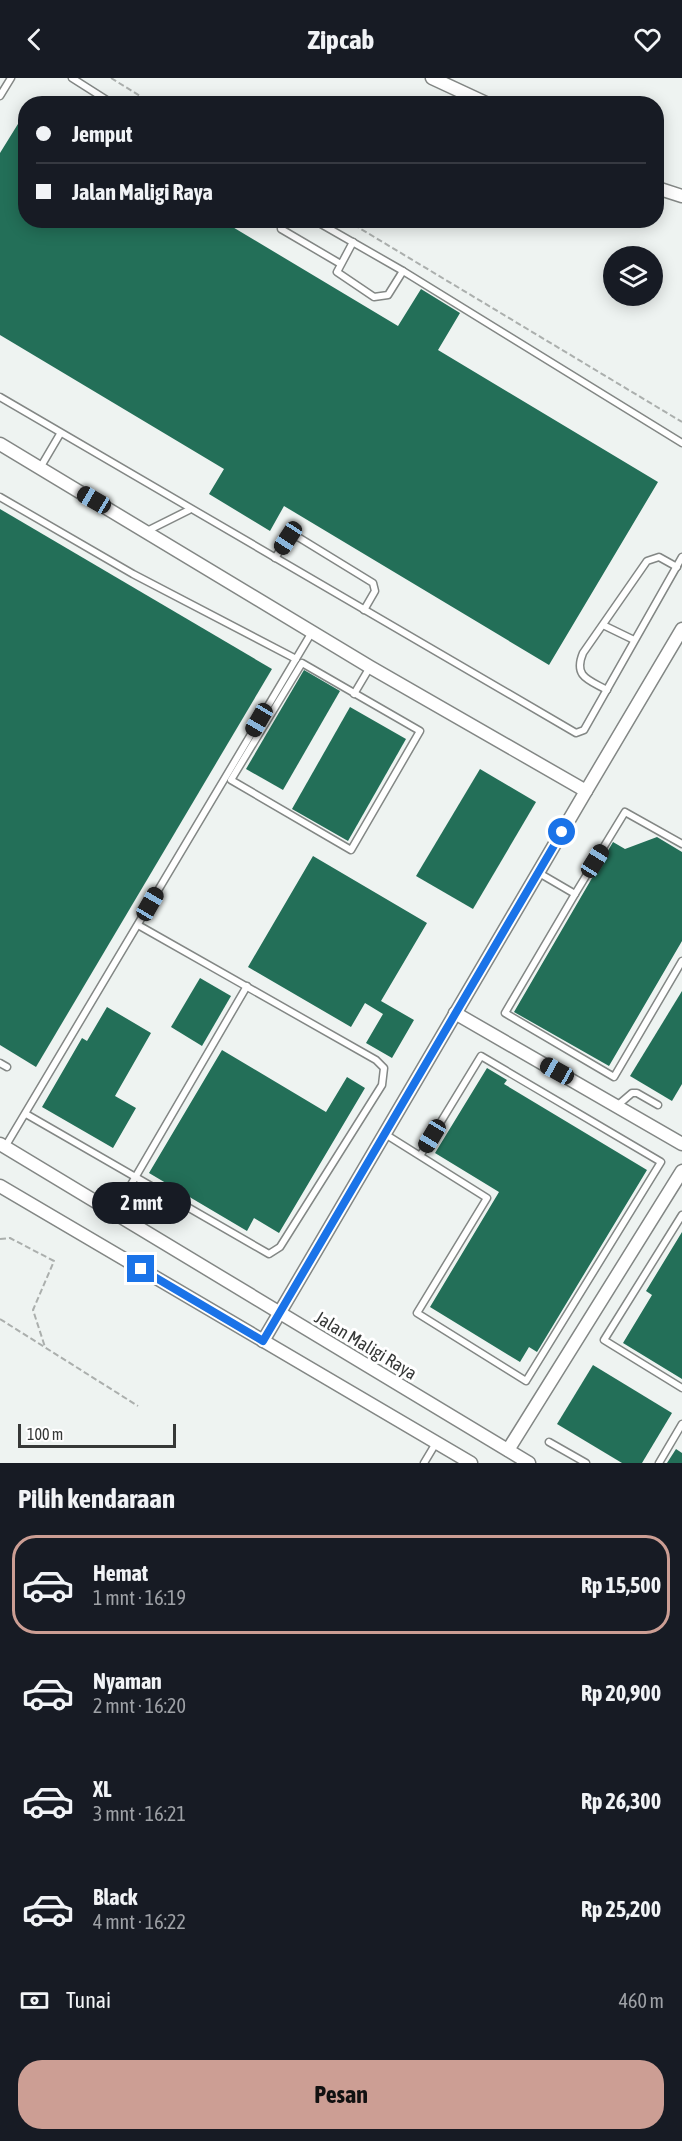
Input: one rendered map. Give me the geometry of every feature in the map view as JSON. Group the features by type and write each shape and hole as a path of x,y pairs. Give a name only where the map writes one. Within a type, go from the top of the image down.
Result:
{"street":[{"path":"432,78 473,96"},
{"path":"664,190 682,196"},
{"path":"0,444 370,667 586,791"},
{"path":"263,1341 682,629"},
{"path":"455,1013 682,1144"},
{"name":"Jalan Maligi Raya","path":"2,1149 115,1212 279,1314 529,1463"},
{"path":"508,1450 682,1171"},
{"path":"0,1186 471,1463"}],"lane":[{"path":"0,96 11,78"},
{"path":"72,78 100,96"},
{"path":"281,228 339,263"},
{"path":"328,228 403,271 682,443"},
{"path":"353,242 336,269 339,274 375,297 388,296 403,271"},
{"path":"0,397 189,510 576,733 584,730 682,557"},
{"path":"40,469 60,434"},
{"path":"0,497 133,574 296,659"},
{"path":"147,531 189,510"},
{"path":"275,558 288,538 298,537 373,583 375,591 364,610"},
{"path":"607,690 585,678 579,663 647,561 659,557 677,567"},
{"path":"603,625 634,640"},
{"path":"2,1149 26,1114 312,632"},
{"path":"302,663 354,693 420,732 351,850 231,780 302,663"},
{"path":"354,693 370,667"},
{"path":"682,844 625,812 505,1013 614,1077 682,961"},
{"path":"539,873 575,894"},
{"path":"26,1114 265,1253 273,1253 280,1247 382,1085 384,1068 376,1060 138,925"},
{"path":"115,1212 247,986"},
{"path":"385,1134 420,1156 487,1198 417,1314 526,1381 661,1162 481,1056 420,1156"},
{"path":"0,1063 7,1067"},
{"path":"618,1106 632,1093 637,1093 658,1105"},
{"path":"682,1215 604,1340 682,1388"},
{"path":"659,1463 682,1425"},
{"path":"549,1442 586,1463"},
{"path":"424,1463 436,1443"}],"path":[{"path":"111,78 140,96"},
{"path":"359,228 682,422"},
{"path":"0,1239 10,1238 54,1261 33,1310 46,1348"},
{"path":"0,1319 138,1406"}],"building":[{"path":"18,124 18,228 234,228 398,326 421,289 460,313 438,350 658,482 549,665 284,506 270,531 209,494 224,469 0,335 0,153"},
{"path":"0,509 272,669 36,1067 0,1045"},
{"path":"304,670 340,691 283,790 246,769"},
{"path":"350,707 406,739 348,841 292,809"},
{"path":"480,769 536,802 473,909 416,876"},
{"path":"657,837 682,852 682,941 609,1066 514,1012 613,842 625,849"},
{"path":"313,856 427,923 381,1001 414,1020 392,1058 366,1043 383,1014 365,1003 351,1027 248,967"},
{"path":"200,978 231,996 202,1046 171,1027"},
{"path":"682,991 682,1084 672,1101 630,1076"},
{"path":"107,1007 151,1033 115,1096 136,1108 113,1148 42,1107 82,1038 87,1041"},
{"path":"222,1050 326,1112 347,1077 365,1088 279,1233 254,1218 247,1231 149,1173"},
{"path":"487,1068 507,1080 504,1084 647,1170 537,1352 529,1347 520,1362 430,1307 499,1192 435,1153"},
{"path":"682,1232 682,1379 623,1343 652,1295 646,1291"},
{"path":"593,1365 672,1413 642,1463 622,1463 557,1424"},
{"path":"676,1449 682,1453 682,1463 667,1463"}],"route":[{"path":"141,1269 263,1341 562,832"}]}
